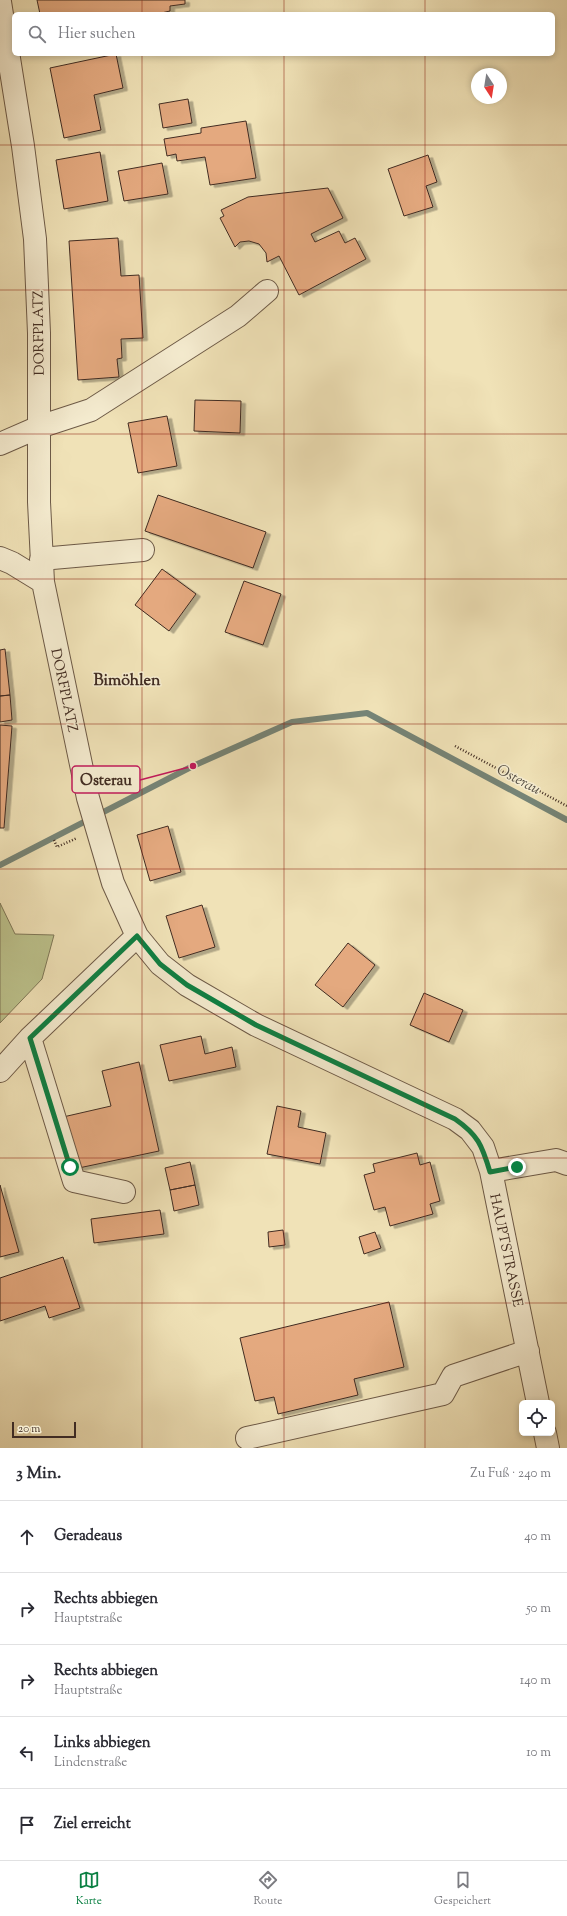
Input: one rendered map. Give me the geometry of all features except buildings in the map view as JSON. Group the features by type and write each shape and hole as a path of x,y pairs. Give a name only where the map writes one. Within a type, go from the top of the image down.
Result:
{"street":[{"name":"DORFPLATZ","path":"0,2 23,146 35,239 39,333 42,582 88,798"},
{"path":"0,444 39,427 91,410 238,316 267,291"},
{"path":"41,559 143,550"},
{"path":"4,563 42,582"},
{"name":"HAUPTSTRASSE","path":"88,798 113,883 137,936 160,964 187,985 256,1025 455,1119 470,1130 483,1147 490,1172 537,1400"},
{"path":"0,1071 30,1038 137,936"},
{"path":"30,1038 74,1181 124,1192"},
{"path":"490,1172 556,1160 567,1164"},
{"path":"247,1438 443,1394 453,1376 528,1351"},
{"path":"546,1436 548,1448"}],"path":[{"path":"455,746 567,806"},
{"path":"54,840 57,847"}],"green space":[{"path":"0,903 15,934 54,935 42,979 0,1023"}],"waterway":[{"name":"Osterau","path":"0,865 193,766 292,722 367,713 567,820"}],"place":[{"name":"Osterau","path":"193,766"}],"district":[{"name":"Bimöhlen","path":"127,679"}],"route":[{"path":"70,1167 30,1038 137,936 160,964 187,985 256,1025 455,1119 470,1130 483,1147 490,1172 517,1167"}]}
